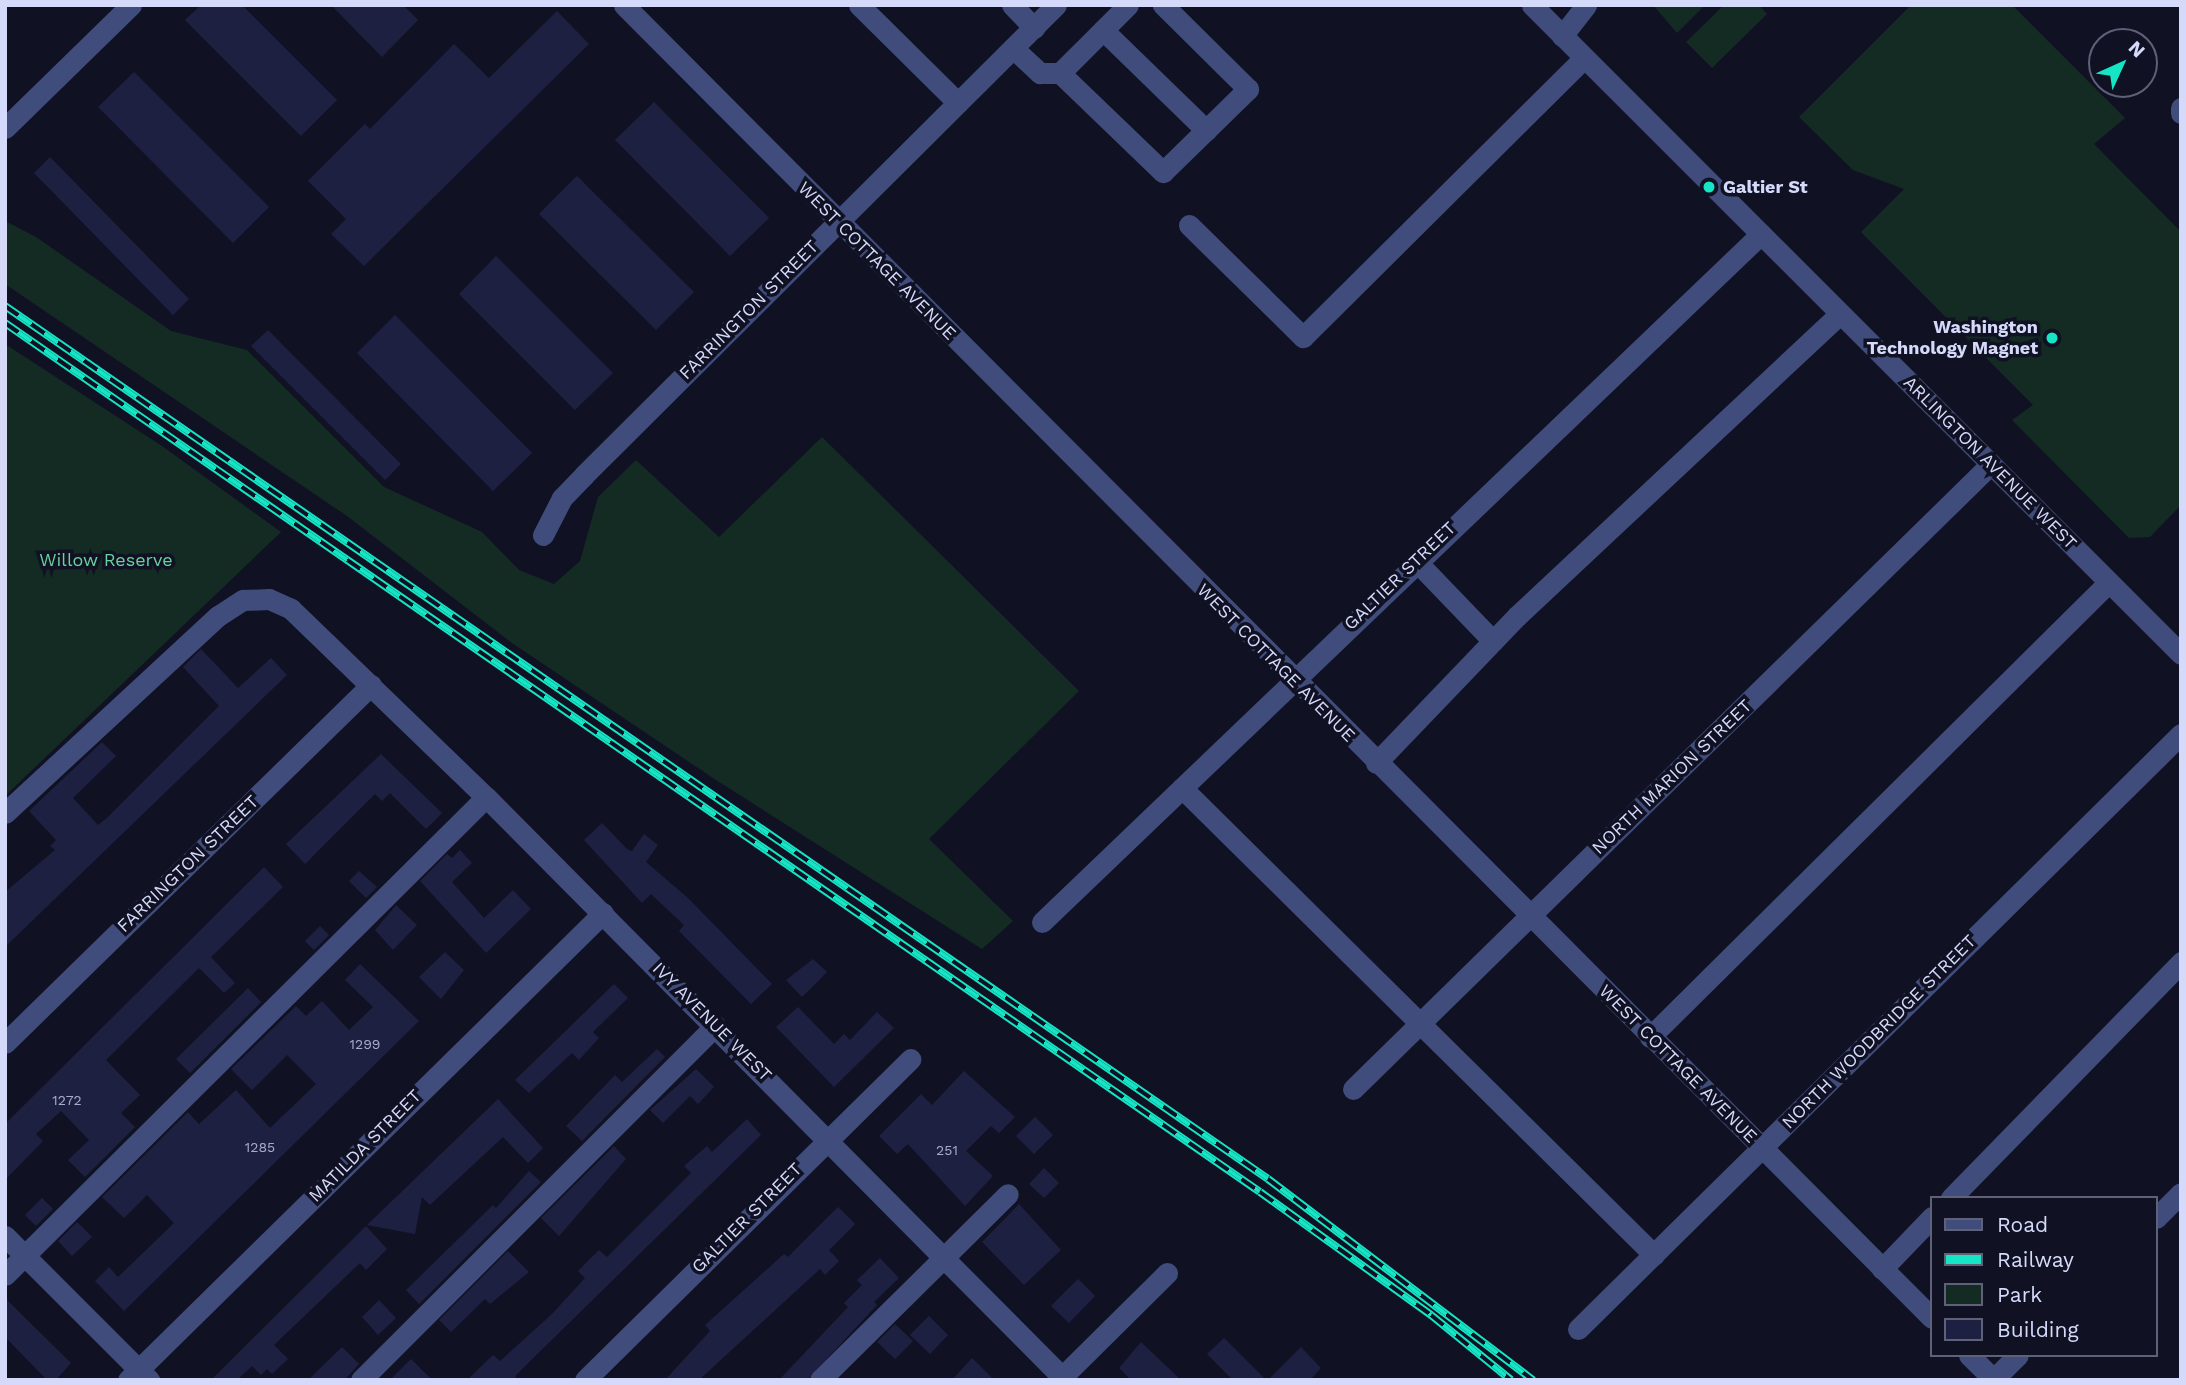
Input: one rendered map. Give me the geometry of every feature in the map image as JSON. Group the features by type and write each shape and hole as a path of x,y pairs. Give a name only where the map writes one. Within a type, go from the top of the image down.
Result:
{"street":[{"path":"5,128 131,5"},
{"name":"WEST COTTAGE AVENUE","path":"624,5 1292,679 1930,1316"},
{"path":"859,5 958,103"},
{"path":"1012,5 1034,28"},
{"name":"FARRINGTON STREET","path":"543,535 562,498 1056,5"},
{"path":"1060,73 1128,5"},
{"path":"1013,48 1040,73 1060,73 1163,172 1248,89 1163,5"},
{"name":"ARLINGTON AVENUE WEST","path":"1532,5 2181,654"},
{"path":"1562,36 1586,5"},
{"path":"1103,30 1206,130"},
{"path":"1189,225 1303,337 1584,58"},
{"name":"GALTIER STREET","path":"1042,922 1292,679 1760,234"},
{"path":"1376,763 1493,642 1840,314"},
{"name":"NORTH MARION STREET","path":"1353,1089 1991,464"},
{"path":"1416,561 1493,642"},
{"path":"1650,1037 2109,582"},
{"name":"IVY AVENUE WEST","path":"5,813 218,615 243,600 269,599 291,609 355,668 603,913 946,1256 1062,1379"},
{"name":"FARRINGTON STREET","path":"5,1043 371,684"},
{"name":"NORTH WOODBRIDGE STREET","path":"1578,1329 2181,734"},
{"path":"1182,788 1654,1255"},
{"path":"5,1275 486,797"},
{"name":"MATILDA STREET","path":"138,1376 603,913"},
{"path":"1953,1196 2181,962"},
{"path":"361,1380 715,1026"},
{"name":"GALTIER STREET","path":"585,1380 827,1138 910,1059"},
{"path":"820,1380 1008,1194"},
{"path":"2158,1216 2181,1194"},
{"path":"1882,1269 1930,1219"},
{"path":"5,1236 138,1376"},
{"path":"1062,1379 1167,1273"},
{"path":"1971,1357 1994,1380 2016,1357"}],"green space":[{"path":"1653,5 1705,5 1677,33"},
{"path":"1724,5 1759,5 1767,14 1712,68 1686,42"},
{"name":"Washington Technology Magnet","path":"1911,5 2012,5 2088,81 2088,98 2105,98 2125,118 2094,144 2181,232 2181,505 2150,537 2129,538 2012,420 2033,405 1861,232 1904,189 1853,170 1799,117"},
{"path":"5,221 36,237 171,331 247,350 384,487 482,532 519,570 554,584 580,561 598,497 636,460 719,537 822,437 1079,691 929,839 1013,921 982,949 713,778 512,643 347,516 5,284"},
{"name":"Willow Reserve","path":"5,344 162,446 281,532 5,796"}],"building":[{"path":"201,5 242,5 337,100 301,136 185,20"},
{"path":"331,5 403,5 418,20 382,57"},
{"path":"557,11 589,44 364,266 331,234 346,219 308,181 365,124 370,129 454,44 489,78"},
{"path":"134,72 269,207 233,243 98,107"},
{"path":"654,102 769,218 730,256 615,140"},
{"path":"50,157 189,299 173,315 34,173"},
{"path":"577,176 694,292 656,330 539,214"},
{"path":"496,256 613,373 575,410 459,294"},
{"path":"395,315 532,453 493,491 357,353"},
{"path":"268,330 401,464 385,480 251,346"},
{"path":"201,649 238,688 271,658 287,675 5,947 5,892 55,850 50,846 56,840 29,811 102,742 116,756 73,798 98,825 108,817 219,706 183,667"},
{"path":"381,754 442,813 426,829 390,793 382,801 375,794 305,864 286,844"},
{"path":"602,823 632,851 644,834 658,845 646,862 688,898 772,984 751,1004 679,931 684,925 651,894 642,903 584,840"},
{"path":"460,850 472,863 452,882 484,918 513,890 531,909 486,953 420,881 447,854 452,858"},
{"path":"264,867 283,887 211,957 235,983 224,993 199,968 106,1060 140,1095 121,1113 135,1127 85,1177 68,1160 89,1140 61,1111 36,1134 43,1141 5,1180 5,1124"},
{"path":"359,871 377,887 366,898 349,881"},
{"path":"396,905 417,925 393,950 375,930"},
{"path":"320,926 329,935 314,950 305,941"},
{"path":"445,952 464,970 441,999 419,977"},
{"path":"813,959 827,972 802,997 786,980"},
{"path":"360,964 419,1021 124,1311 95,1281 109,1267 118,1277 174,1223 147,1195 124,1218 102,1197 188,1112 199,1124 236,1090 270,1128 316,1084 287,1055 252,1090 231,1069 296,1006 306,1016 322,1001 349,1030 373,1007 345,980"},
{"path":"614,984 628,998 593,1032 599,1038 579,1060 572,1053 529,1093 515,1080"},
{"path":"248,988 261,1002 190,1073 176,1059"},
{"path":"798,1007 834,1044 844,1034 850,1040 877,1012 894,1028 834,1087 776,1027"},
{"path":"657,1049 665,1057 582,1141 566,1126 615,1075 622,1082"},
{"path":"696,1069 714,1087 698,1104 690,1096 663,1123 650,1110"},
{"path":"964,1071 1015,1117 999,1133 991,1126 966,1151 993,1176 965,1206 908,1144 897,1154 879,1136 921,1094 932,1105"},
{"path":"498,1099 543,1148 528,1163 503,1137 430,1205 422,1197 415,1234 367,1225"},
{"path":"1035,1117 1053,1135 1034,1154 1016,1136"},
{"path":"747,1119 761,1135 515,1376 518,1380 467,1380 493,1355 500,1361 552,1314 585,1278 578,1271 599,1250 607,1257 691,1173 684,1166 707,1146 712,1152"},
{"path":"614,1146 626,1159 559,1236 541,1218"},
{"path":"1044,1168 1059,1183 1044,1198 1029,1184"},
{"path":"529,1171 541,1182 419,1304 406,1290 493,1205 496,1208"},
{"path":"42,1198 53,1209 36,1226 25,1215"},
{"path":"1019,1204 1061,1250 1024,1285 982,1242"},
{"path":"838,1207 855,1224 829,1250 839,1261 825,1275 820,1269 699,1380 665,1380 710,1331 705,1325 784,1254 788,1257"},
{"path":"77,1222 92,1237 72,1256 58,1241"},
{"path":"366,1226 387,1249 366,1270 360,1263 274,1345 288,1359 272,1374 267,1369 261,1375 252,1366 237,1380 211,1380"},
{"path":"508,1251 529,1272 490,1304 485,1299 451,1332 439,1320"},
{"path":"880,1258 899,1278 874,1302 877,1305 807,1380 779,1380 848,1307 844,1303 862,1285 857,1280"},
{"path":"1078,1279 1095,1296 1069,1323 1051,1306"},
{"path":"5,1298 71,1363 56,1380 47,1380 5,1337"},
{"path":"379,1300 396,1318 378,1335 362,1317"},
{"path":"929,1316 948,1335 930,1354 910,1335"},
{"path":"895,1324 913,1341 895,1359 877,1342"},
{"path":"1224,1338 1266,1380 1233,1380 1207,1354"},
{"path":"1141,1342 1181,1380 1131,1380 1119,1368"},
{"path":"342,1347 359,1364 344,1380 308,1380"},
{"path":"1301,1347 1321,1368 1310,1380 1268,1380"},
{"path":"972,1358 994,1380 952,1380"},
{"path":"411,1359 432,1380 390,1380"}],"railway":[{"path":"5,306 1268,1179 1533,1380"},
{"path":"5,323 1260,1192 1431,1315 1511,1380"}],"place":[{"name":"Galtier St","path":"1709,187"},
{"name":"Washington Technology Magnet","path":"2052,338"}]}
